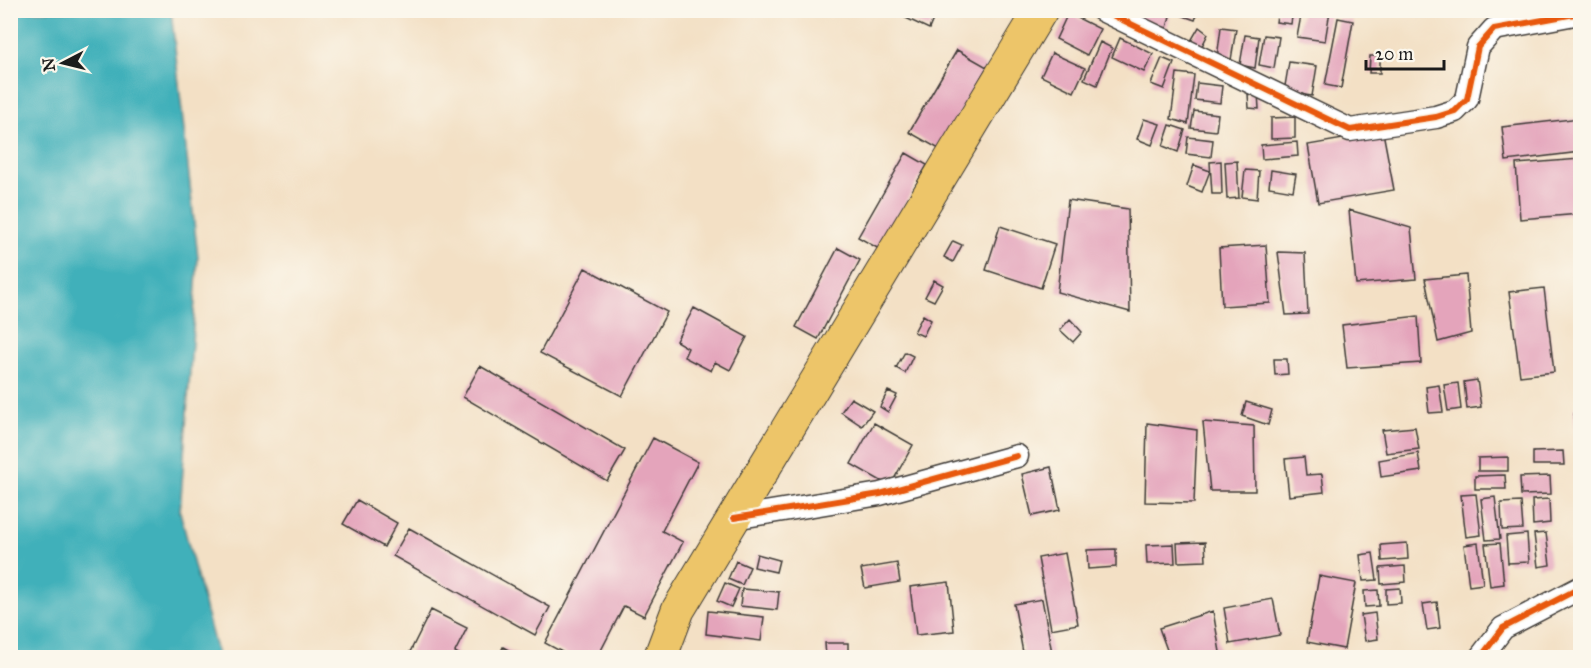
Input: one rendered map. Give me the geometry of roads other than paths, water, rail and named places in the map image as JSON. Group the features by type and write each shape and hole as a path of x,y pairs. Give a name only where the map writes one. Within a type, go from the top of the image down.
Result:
{"main road":[{"path":"660,657 678,610 1041,10"}],"street":[{"path":"1102,10 1350,130 1436,117 1455,111 1467,99 1478,47 1494,29 1581,13"},
{"path":"734,518 880,494 1017,456"},
{"path":"1480,657 1503,628 1577,588 1581,588"}],"water":[{"path":"10,11 171,11 198,258 180,512 218,657 11,657"}]}
